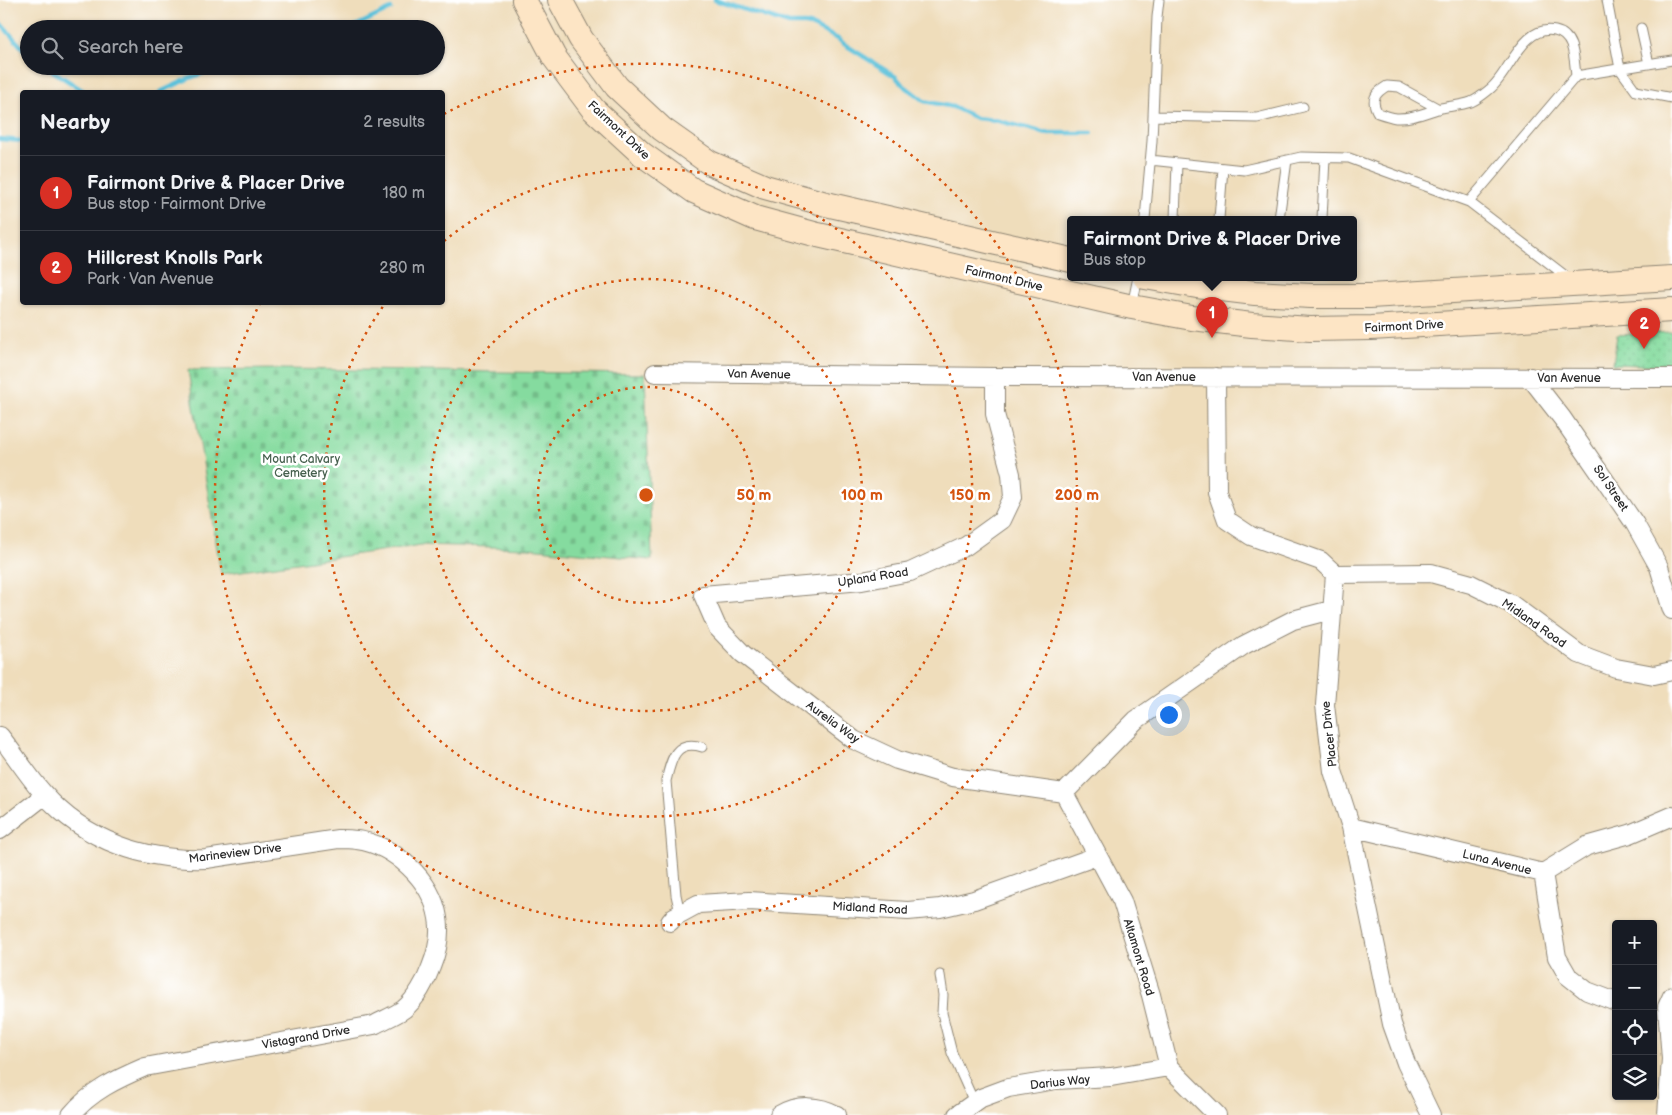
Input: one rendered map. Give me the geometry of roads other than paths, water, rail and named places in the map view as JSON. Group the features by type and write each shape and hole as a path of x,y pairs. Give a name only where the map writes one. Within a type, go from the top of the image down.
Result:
{"main road":[{"name":"Fairmont Drive","path":"524,0 554,57 593,109 642,154 694,191 755,218 818,235 1132,307 1192,318 1252,325 1310,329 1370,328 1672,310"},
{"path":"560,0 581,39 617,87 662,129 710,163 765,188 826,204 1067,259"},
{"path":"1169,281 1255,293 1311,296 1370,296 1672,278"}],"street":[{"name":"Van Avenue","path":"655,373 995,377 1672,378"},
{"name":"Upland Road","path":"702,595 862,581 910,572 966,546 1002,520 1012,497 1010,474 995,414 995,377"},
{"path":"1216,377 1217,492 1227,520 1251,536 1321,561 1335,574"},
{"name":"Sol Street","path":"1530,377 1562,418 1635,524 1659,567 1672,610"},
{"name":"Midland Road","path":"1335,574 1431,573 1471,584 1511,604 1579,654 1616,668 1654,675 1672,671"},
{"name":"Placer Drive","path":"1335,574 1325,705 1333,772 1351,827 1392,1024 1406,1063 1431,1115"},
{"name":"Aurelia Way","path":"702,595 717,626 743,654 854,740 897,760 953,777 1064,793"},
{"path":"1064,793 1136,720 1244,645 1293,620 1331,610"},
{"name":"Marineview Drive","path":"0,736 45,795 65,814 89,831 120,847 156,857 184,860 206,859 338,839 357,840 374,845 399,857 416,874"},
{"name":"Altamont Road","path":"1064,793 1096,856 1122,901 1151,995 1169,1067"},
{"path":"0,830 45,795"},
{"path":"1543,873 1587,846 1630,834 1672,816"},
{"name":"Luna Avenue","path":"1351,827 1543,873 1557,957 1568,976 1587,990 1612,1000"},
{"name":"Midland Road","path":"675,918 698,904 749,901 908,911 940,908 974,900 1096,856"},
{"name":"Vistagrand Drive","path":"70,1115 96,1091 145,1067 374,1025 405,1008 426,982 437,951 438,918 429,893 416,874"},
{"path":"1664,1003 1671,1059 1666,1115"},
{"path":"1169,1067 1217,1115"},
{"name":"Darius Way","path":"957,1115 981,1098 1008,1088 1056,1080 1112,1077 1169,1067"},
{"path":"779,1115 788,1109 804,1107 827,1110 837,1115"}],"lane":[{"path":"1145,216 1159,0"},
{"path":"1607,0 1620,70 1636,91 1672,98"},
{"path":"1642,28 1649,64"},
{"path":"1439,109 1399,87 1387,86 1380,90 1373,101 1378,113 1397,118 1419,116 1439,109 1472,102 1501,79 1515,55 1529,39 1540,32 1555,31 1563,34 1574,52 1576,76"},
{"path":"1469,202 1576,76 1672,60"},
{"path":"1153,116 1256,118 1303,107"},
{"path":"1150,160 1244,170 1301,158 1349,158 1469,202 1576,284"},
{"path":"1322,216 1325,158"},
{"path":"1279,216 1287,160"},
{"path":"1175,216 1177,163"},
{"path":"1219,216 1223,168"},
{"path":"1132,307 1137,281"},
{"path":"675,918 676,895 666,781 674,754 683,746 693,744 702,747"},
{"path":"940,975 943,994 942,1013 952,1053 974,1102"}],"waterway":[{"path":"715,0 789,24 813,26 838,39 896,77 924,101 953,107 976,118 995,120 1046,133 1092,133"},
{"path":"368,20 391,9"},
{"path":"0,23 20,45"},
{"path":"59,75 82,90"},
{"path":"164,90 198,75"},
{"path":"0,139 20,141"}],"place":[{"name":"Fairmont Drive & Placer Drive","path":"1212,338"},
{"name":"Hillcrest Knolls Park","path":"1644,349"}],"park label":[{"name":"Mount Calvary Cemetery","path":"301,466"}]}
